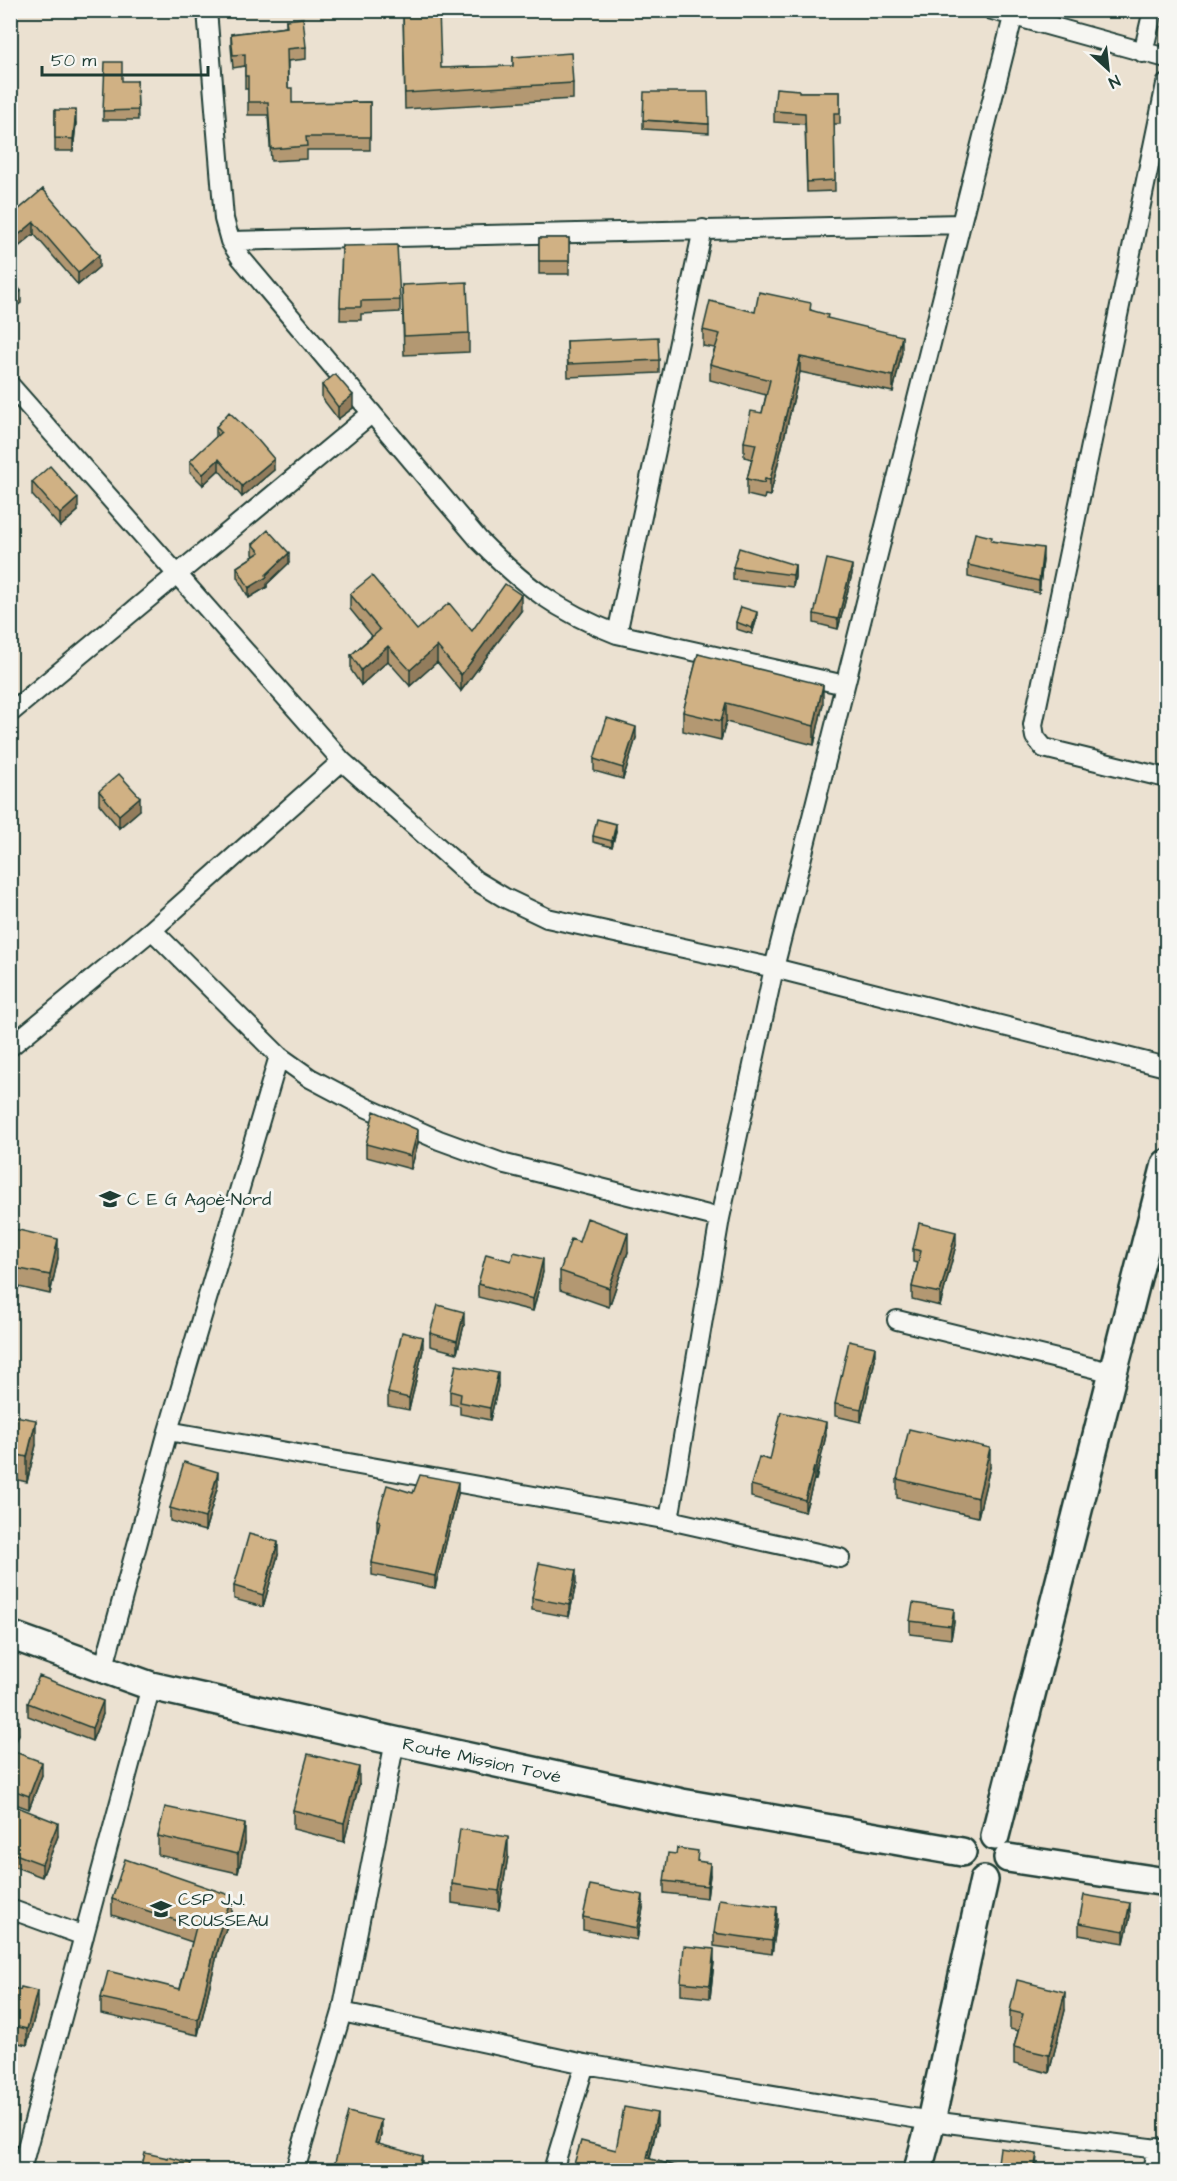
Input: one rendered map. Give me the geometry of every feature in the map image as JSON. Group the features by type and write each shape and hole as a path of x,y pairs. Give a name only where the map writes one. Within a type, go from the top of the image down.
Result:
{"street":[{"path":"207,10 224,219 230,241 241,258 478,540 510,572 553,605 589,624 617,634 845,685"},
{"path":"992,10 1167,58"},
{"path":"1143,53 1153,10"},
{"path":"669,1520 720,1218 774,968 1013,17"},
{"path":"1167,84 1033,725 1035,737 1044,748 1167,778"},
{"path":"230,241 961,224"},
{"path":"617,634 703,229"},
{"path":"10,385 342,761 475,880 504,898 547,918 774,968 1167,1067"},
{"path":"10,713 372,413"},
{"path":"10,1047 152,930 342,761"},
{"path":"152,930 279,1056 310,1078 365,1107 439,1140 494,1160 720,1218"},
{"path":"103,1670 168,1431 279,1056"},
{"path":"1167,1164 1114,1373 1002,1847 1006,1867 992,1879 975,1878 967,1872 963,1865 962,1852 969,1840 977,1835 986,1834 1002,1847 1167,1882"},
{"path":"897,1320 1114,1373"},
{"path":"168,1431 669,1520 840,1558"},
{"name":"Route Mission Tové","path":"10,1635 151,1686 395,1742 682,1803 962,1852"},
{"path":"21,2170 151,1686"},
{"path":"295,2170 342,2012 395,1742"},
{"path":"918,2170 931,2121 984,1880"},
{"path":"10,1910 84,1936"},
{"path":"342,2012 585,2064 931,2121 1162,2149 1152,2170"},
{"path":"553,2170 585,2064"}],"building":[{"path":"403,10 439,10 441,68 513,66 513,57 571,53 573,83 405,93"},
{"path":"303,18 306,47 287,49 288,88 292,88 292,103 370,102 370,137 306,137 307,146 271,149 268,102 248,102 245,54 233,55 231,34 287,27 286,20"},
{"path":"105,62 122,62 122,81 137,81 138,110 103,111"},
{"path":"776,88 799,90 799,92 840,92 840,113 834,113 835,180 807,182 805,113 774,111"},
{"path":"644,92 708,92 709,124 643,120"},
{"path":"55,110 76,110 73,139 55,138"},
{"path":"43,189 99,255 78,273 34,222 10,242 10,217"},
{"path":"539,238 569,238 569,261 539,261"},
{"path":"397,245 400,300 361,301 361,307 340,307 342,246"},
{"path":"10,276 21,291 10,299"},
{"path":"467,282 469,333 404,336 402,285"},
{"path":"759,292 811,303 810,310 828,315 827,318 902,336 893,376 800,357 770,480 765,479 764,483 747,479 756,444 744,442 751,411 762,413 770,380 710,364 720,334 703,330 710,301 755,312"},
{"path":"658,337 659,360 568,364 567,341"},
{"path":"335,374 353,395 338,407 322,385"},
{"path":"229,412 274,459 242,486 219,459 203,474 190,461 221,432 216,427"},
{"path":"50,466 78,498 60,514 32,482"},
{"path":"268,530 289,553 266,575 267,577 249,588 237,567 260,552 253,544"},
{"path":"975,533 992,537 991,541 1043,548 1039,581 968,565"},
{"path":"739,548 795,565 793,575 733,567"},
{"path":"827,559 852,565 838,619 814,614"},
{"path":"372,576 417,630 449,603 472,631 505,584 521,595 461,675 437,646 410,670 388,646 361,670 351,655 380,630 350,594"},
{"path":"741,607 757,612 752,628 736,622"},
{"path":"698,654 823,685 814,726 726,703 721,721 683,712"},
{"path":"607,718 636,727 623,768 594,759"},
{"path":"119,774 140,797 119,815 99,791"},
{"path":"597,819 616,824 612,841 593,836"},
{"path":"374,1111 418,1130 411,1156 366,1144"},
{"path":"587,1218 628,1233 609,1288 560,1271 571,1239 579,1242"},
{"path":"919,1223 956,1232 940,1293 912,1287 921,1251 913,1249"},
{"path":"10,1228 58,1239 50,1275 10,1267"},
{"path":"514,1252 543,1259 533,1299 478,1284 486,1254 511,1261"},
{"path":"438,1305 464,1312 457,1341 430,1333"},
{"path":"402,1332 423,1337 409,1398 388,1393"},
{"path":"849,1341 875,1347 861,1409 835,1404"},
{"path":"456,1365 498,1373 490,1408 460,1402 461,1394 450,1391"},
{"path":"781,1412 826,1422 816,1467 814,1467 805,1500 751,1485 759,1457 770,1460"},
{"path":"10,1415 36,1420 27,1457 10,1453"},
{"path":"909,1429 990,1448 978,1498 897,1479"},
{"path":"184,1462 218,1472 205,1518 170,1508"},
{"path":"420,1475 458,1482 435,1576 372,1563 380,1521 377,1520 387,1485 413,1493"},
{"path":"249,1534 278,1542 263,1595 234,1586"},
{"path":"539,1563 576,1570 569,1605 532,1598"},
{"path":"913,1603 954,1609 951,1626 910,1621"},
{"path":"39,1676 103,1701 92,1728 28,1703"},
{"path":"10,1718 19,1721 10,1743"},
{"path":"12,1751 42,1762 29,1796 10,1789"},
{"path":"308,1754 359,1767 344,1823 293,1810"},
{"path":"15,1806 58,1823 42,1864 10,1852 10,1817"},
{"path":"165,1807 245,1824 238,1854 158,1836"},
{"path":"460,1829 508,1837 499,1891 452,1884"},
{"path":"677,1848 698,1851 697,1861 710,1863 707,1886 664,1881 668,1853 676,1854"},
{"path":"125,1859 232,1896 218,1935 198,2019 101,1998 108,1971 180,1989 196,1927 112,1899"},
{"path":"590,1885 643,1895 637,1928 583,1917"},
{"path":"1084,1895 1130,1903 1124,1931 1079,1923"},
{"path":"719,1899 777,1907 772,1941 714,1933"},
{"path":"684,1946 714,1949 710,1985 681,1982"},
{"path":"1017,1980 1065,1992 1049,2055 1014,2047 1023,2014 1010,2011"},
{"path":"10,1987 37,1991 27,2029 10,2025"},
{"path":"624,2107 657,2113 647,2158 689,2170 596,2170 574,2164 581,2141 616,2150"},
{"path":"348,2112 381,2120 375,2143 422,2156 418,2170 340,2170 341,2168 334,2166"},
{"path":"1000,2148 1037,2154 1034,2170 997,2170"},
{"path":"145,2153 191,2163 189,2170 141,2170"}],"place":[{"name":"C E G Agoè-Nord","path":"110,1199"},
{"name":"CSP J.J. ROUSSEAU","path":"161,1909"}]}
